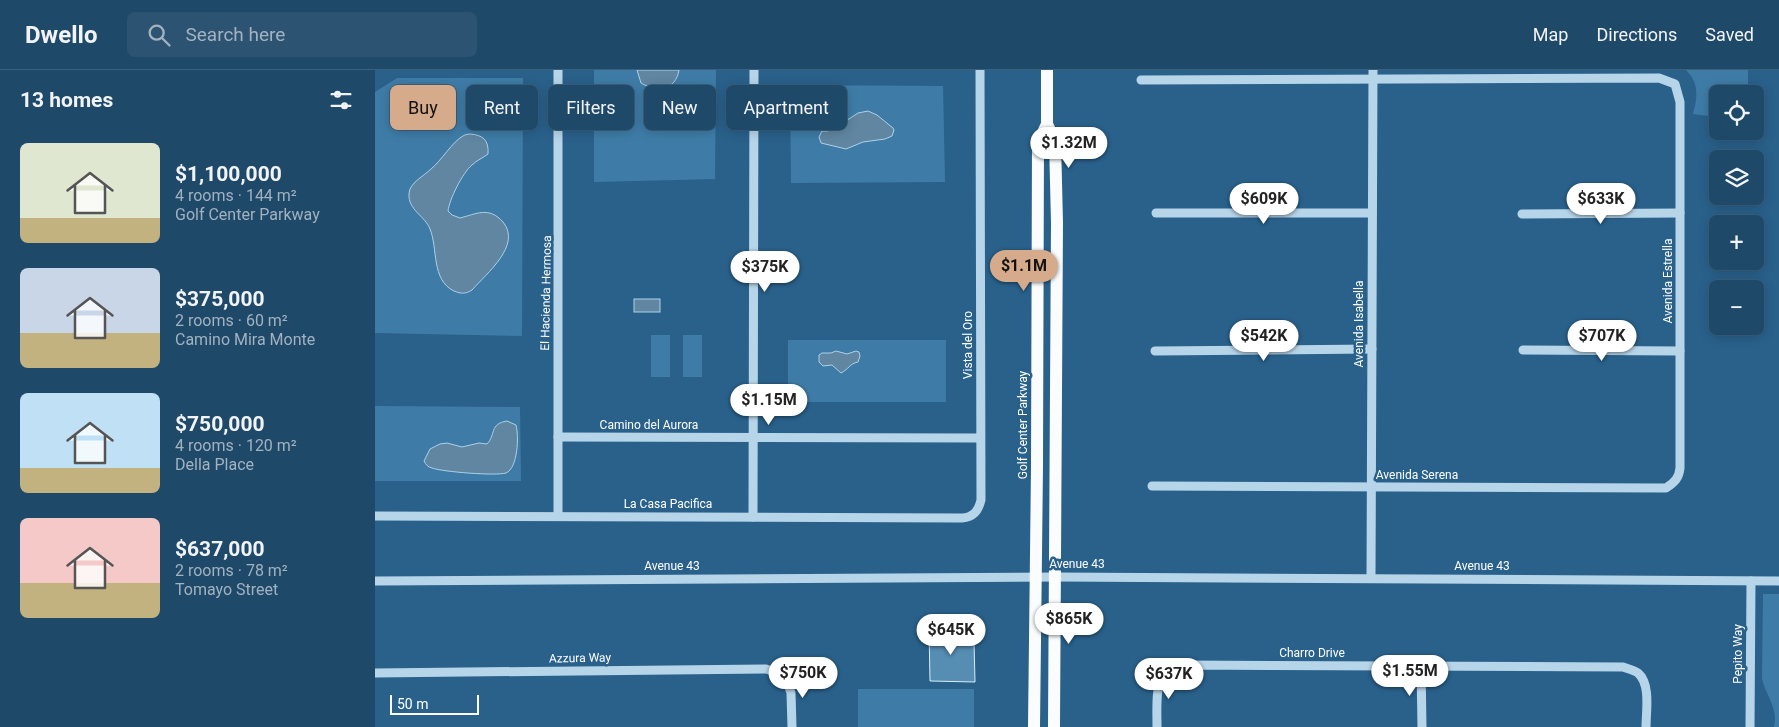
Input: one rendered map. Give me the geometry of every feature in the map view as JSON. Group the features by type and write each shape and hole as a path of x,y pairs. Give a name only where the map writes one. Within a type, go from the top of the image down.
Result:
{"main road":[{"name":"Golf Center Parkway","path":"1047,70 1047,124 1055,141 1057,223 1054,727"},
{"name":"Golf Center Parkway","path":"1034,727 1038,142 1047,124"}],"street":[{"name":"El Hacienda Hermosa","path":"557,516 558,70"},
{"path":"753,517 754,70"},
{"name":"Vista del Oro","path":"962,518 970,517 976,513 981,500 980,70"},
{"name":"Avenida Isabella","path":"1371,578 1373,70"},
{"name":"Avenida Estrella","path":"1373,80 1659,78 1675,84 1680,102 1681,468 1679,478"},
{"path":"1141,80 1373,80"},
{"path":"1156,213 1373,213"},
{"path":"1522,214 1680,213"},
{"path":"1155,351 1372,348"},
{"path":"1523,350 1680,351"},
{"name":"Camino del Aurora","path":"557,437 980,438"},
{"name":"Avenida Serena","path":"1152,486 1666,488 1679,478"},
{"name":"La Casa Pacifica","path":"375,516 962,518"},
{"name":"Avenue 43","path":"375,581 1035,577 1779,581"},
{"name":"Pepito Way","path":"1750,727 1751,581"},
{"name":"Charro Drive","path":"1157,727 1157,686 1165,668 1180,665 1623,667 1639,674 1644,682 1646,727"},
{"path":"1421,666 1422,727"},
{"name":"Azzura Way","path":"375,673 766,669 785,676 791,693 792,727"}],"shaded area":[{"path":"594,70 716,70 716,85 644,85 644,130 715,130 715,179 594,182 594,130 634,130 634,85 594,85"},
{"path":"637,70 679,70 677,77 671,85 645,85 641,83"},
{"path":"1686,70 1748,70 1748,85 1709,85 1709,116 1693,114 1696,91"},
{"path":"397,78 523,78 523,85 466,85 466,130 523,130 522,336 375,333 375,92"},
{"path":"847,85 943,86 945,182 791,183 790,130 847,130"},
{"path":"868,111 877,115 893,128 892,136 885,139 863,142 846,149 821,143 819,137 822,131 847,130 847,120 858,113"},
{"path":"470,134 484,139 488,154 468,169 454,193 448,211 460,218 482,212 493,214 503,222 508,231 508,240 500,258 493,267 472,290 461,293 447,286 438,272 430,229 411,204 409,194 411,186 435,165 455,142"},
{"path":"634,299 660,299 660,312 634,312"},
{"path":"651,335 670,335 670,377 651,377"},
{"path":"683,335 702,335 702,377 683,377"},
{"path":"788,340 946,340 946,402 788,402"},
{"path":"836,351 847,354 859,352 858,362 841,373 832,365 823,366 819,362 819,355 822,353"},
{"path":"375,406 520,407 521,481 375,481"},
{"path":"507,421 516,425 517,444 513,465 506,473 482,474 447,471 426,465 424,461 430,449 447,443 462,447 479,443 487,444 495,427 501,422"},
{"path":"1763,594 1779,594 1779,727 1774,727 1775,714 1762,678"},
{"path":"858,689 974,689 974,727 858,727"}],"building":[{"path":"929,629 951,629 951,633 971,633 970,641 974,642 975,682 930,681"}]}
